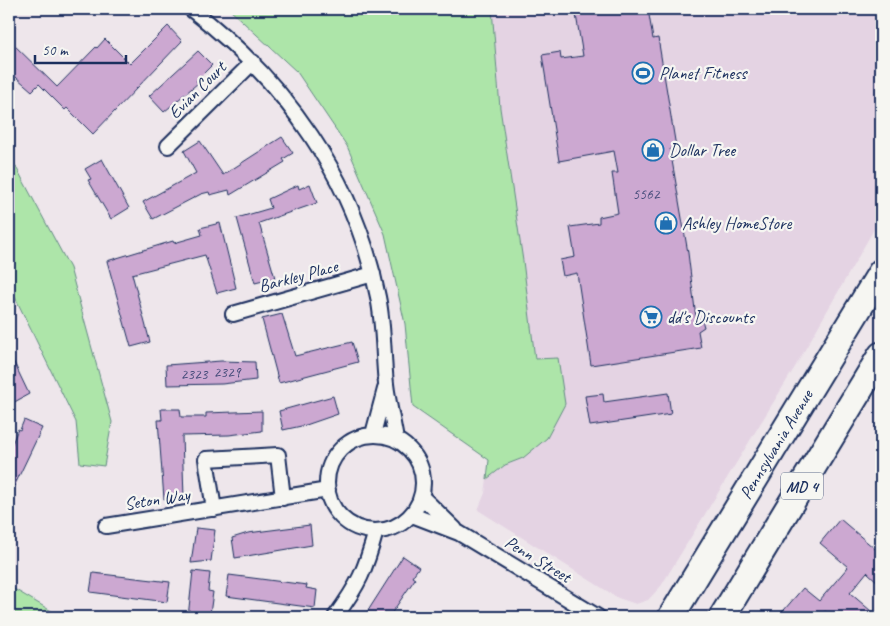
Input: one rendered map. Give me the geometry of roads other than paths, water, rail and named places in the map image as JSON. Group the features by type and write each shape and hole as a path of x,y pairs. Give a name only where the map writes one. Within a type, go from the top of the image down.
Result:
{"highway":[{"name":"Pennsylvania Avenue","path":"676,609 881,272"},
{"name":"MD 4","path":"722,617 881,356"},
{"path":"660,617 676,609"}],"street":[{"path":"190,9 253,62 303,122 344,191 358,225 373,274 386,352 386,384 396,440"},
{"name":"Evian Court","path":"168,146 253,62"},
{"name":"Barkley Place","path":"233,314 373,274"},
{"path":"373,434 386,384"},
{"path":"373,434 396,440 413,452 421,466 424,481 422,496 412,515 394,528 376,531 361,529 344,520 334,507 328,490 329,468 337,454 354,440 373,434"},
{"name":"Seton Way","path":"214,509 206,459 278,454 283,498"},
{"name":"Seton Way","path":"106,526 328,490"},
{"name":"Penn Street","path":"422,496 459,533"},
{"name":"Penn Street","path":"412,515 459,533 598,617"},
{"path":"335,617 358,586 376,531"}],"place":[{"name":"Planet Fitness","path":"643,73"},
{"name":"Dollar Tree","path":"653,150"},
{"name":"Ashley HomeStore","path":"666,223"},
{"name":"dd's Discounts","path":"651,317"}]}
